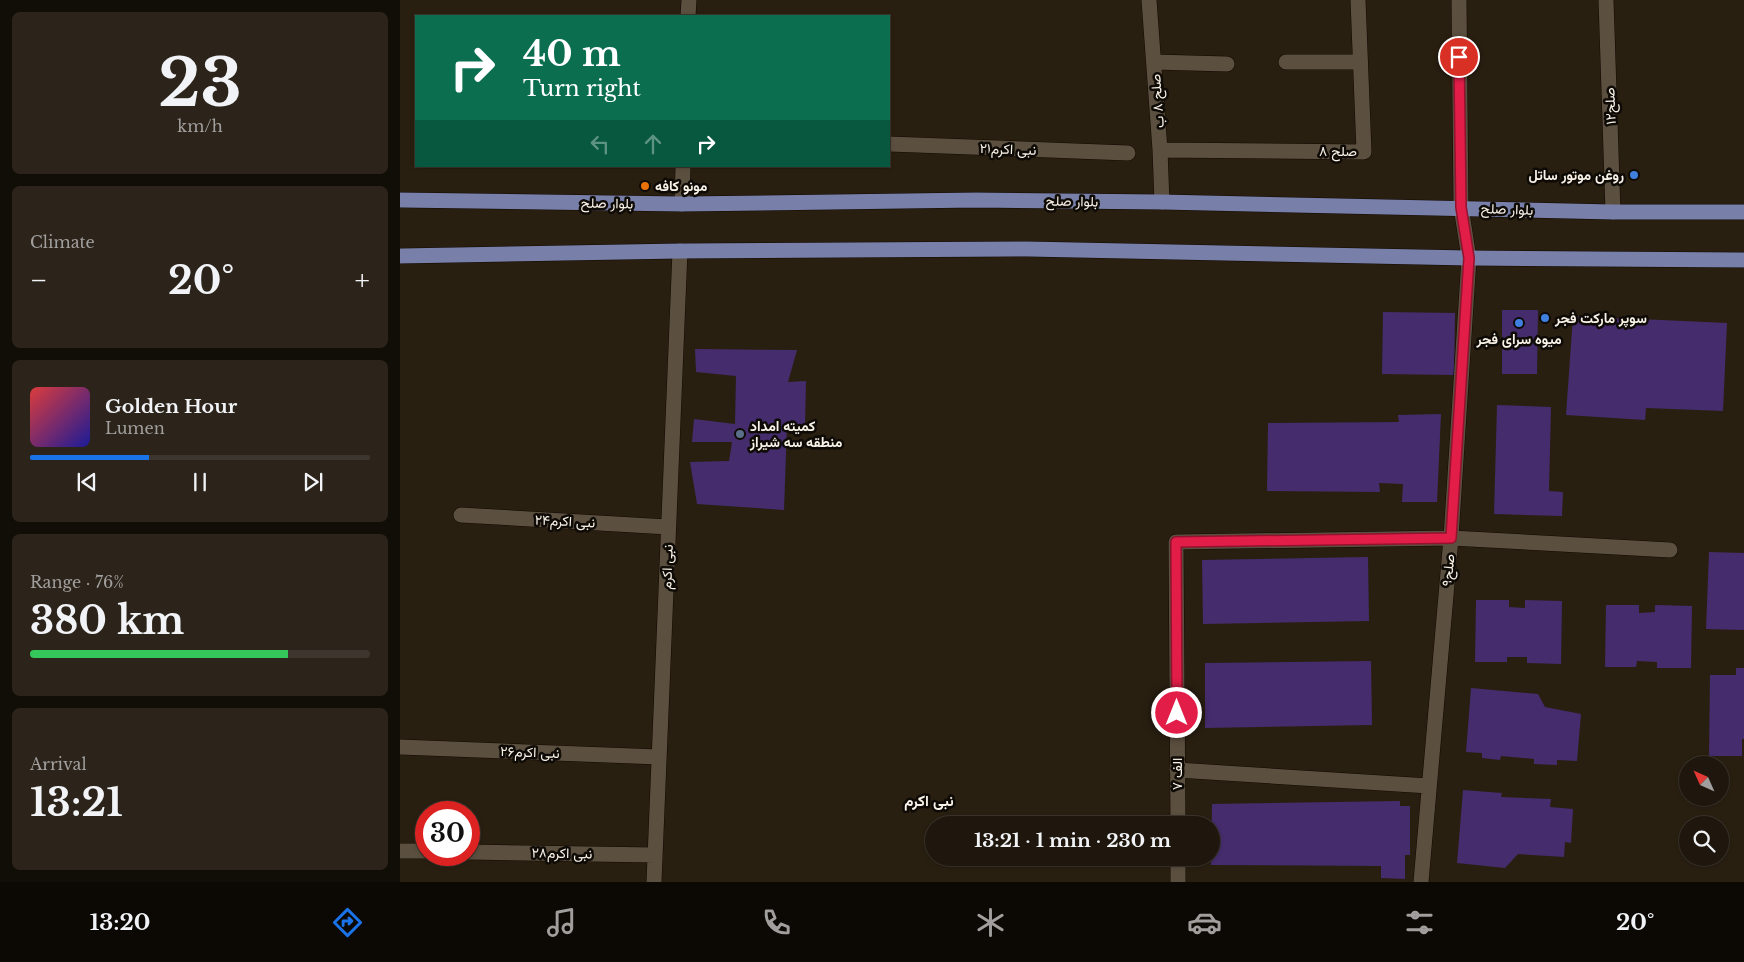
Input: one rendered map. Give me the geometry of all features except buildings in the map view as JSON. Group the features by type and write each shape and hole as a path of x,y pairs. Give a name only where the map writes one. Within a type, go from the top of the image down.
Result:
{"main road":[{"name":"بلوار صلح","path":"400,200 682,204 976,200 1461,207 1613,212 1744,212"},
{"path":"400,256 680,251 1028,249 1469,258 1744,260"}],"street":[{"path":"688,15 689,0"},
{"name":"صلح ۸ ب","path":"1149,0 1162,202"},
{"name":"۸ صلح","path":"1160,150 1364,152 1358,0"},
{"name":"صلح۹","path":"1421,882 1451,538 1469,258 1461,207 1459,0"},
{"name":"صلح۱۲","path":"1606,0 1613,212"},
{"path":"1154,62 1227,64"},
{"path":"1286,62 1360,62"},
{"name":"نبی اکرم۲۱","path":"890,144 1128,153"},
{"path":"682,204 683,167"},
{"name":"نبی اکرم","path":"654,882 680,251"},
{"name":"نبی اکرم۲۴","path":"461,515 668,527"},
{"path":"1451,538 1670,550"},
{"name":"۷ الف","path":"1178,816 1176,542 1451,538"},
{"name":"نبی اکرم۲۶","path":"400,747 659,757"},
{"path":"1177,770 1429,786"},
{"path":"400,851 415,851"},
{"name":"نبی اکرم۲۸","path":"480,852 655,855"},
{"path":"1178,866 1178,882"}],"place":[{"name":"روغن موتور ساتل","path":"1634,175"},
{"name":"مونو کافه","path":"645,186"},
{"name":"سوپر مارکت فجر","path":"1545,318"},
{"name":"میوه سرای فجر","path":"1519,323"},
{"name":"کمیته امداد منطقه سه شیراز","path":"740,434"}],"district":[{"name":"نبی اکرم","path":"929,800"}],"route":[{"path":"1177,713 1176,542 1451,538 1469,258 1461,207 1459,57"}]}
